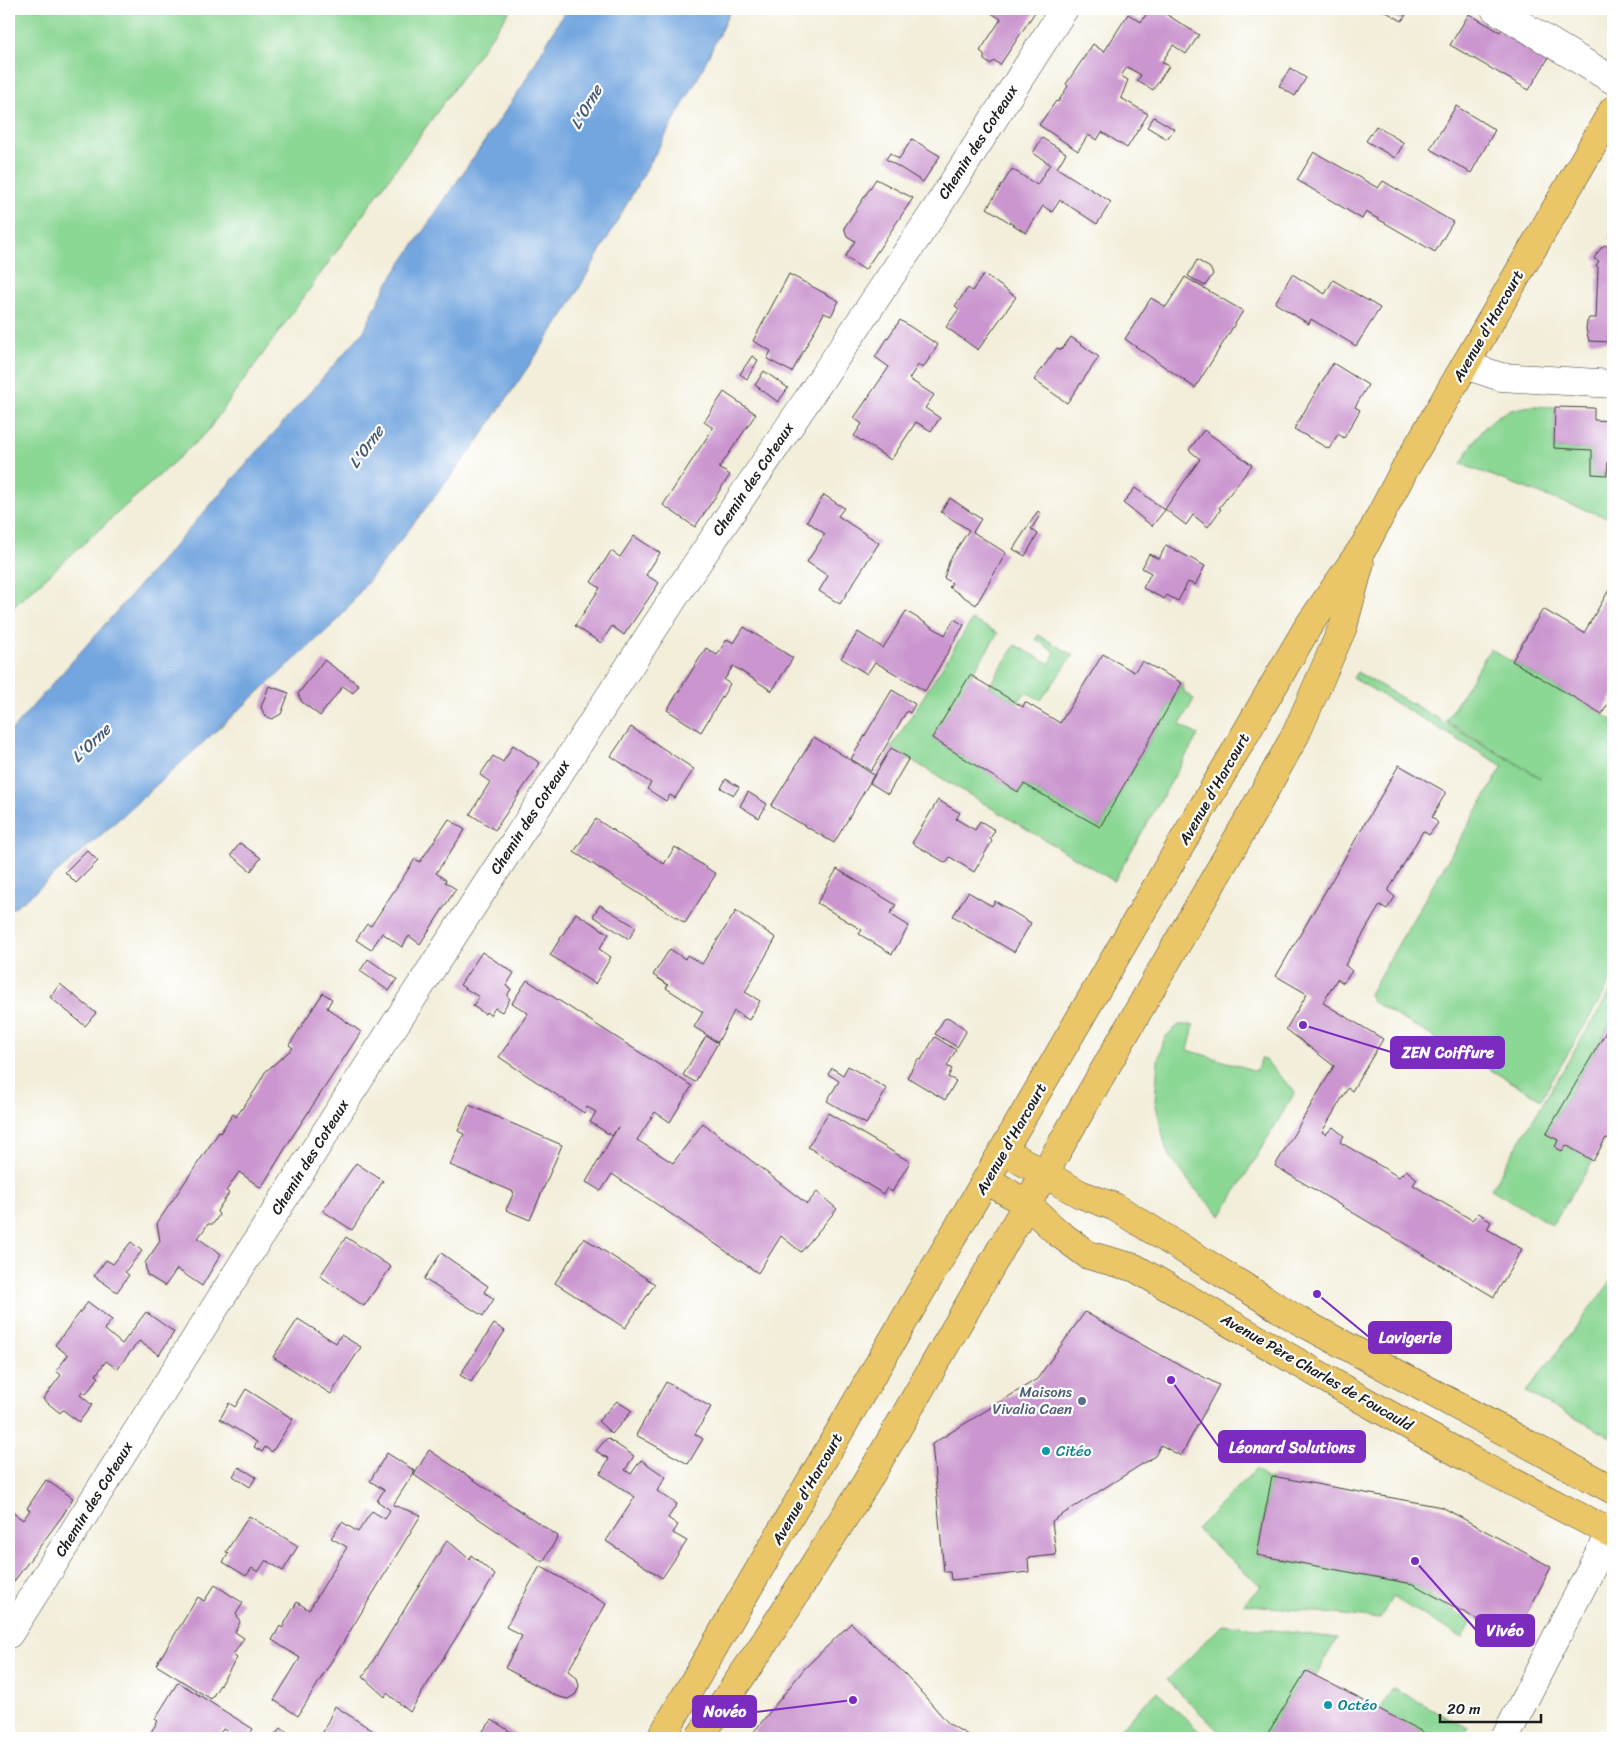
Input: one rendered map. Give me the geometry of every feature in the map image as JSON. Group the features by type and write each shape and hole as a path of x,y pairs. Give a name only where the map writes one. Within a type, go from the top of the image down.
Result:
{"main road":[{"name":"Avenue d'Harcourt","path":"661,1738 1308,628 1366,543 1403,472 1613,110"},
{"name":"Avenue d'Harcourt","path":"700,1738 761,1648 866,1483 1254,810 1296,734 1343,627 1366,543"},
{"path":"1004,1151 1080,1194 1122,1212 1289,1314 1613,1490"},
{"name":"Avenue Père Charles de Foucauld","path":"987,1180 1027,1204 1057,1232 1088,1254 1135,1268 1484,1467 1612,1531"},
{"path":"1269,1345 1289,1314"}],"street":[{"name":"Chemin des Coteaux","path":"9,1634 351,1092 675,595 936,208 1064,9"},
{"path":"1495,9 1613,80"},
{"path":"1464,366 1486,374 1508,378 1613,384"},
{"path":"1505,1738 1612,1531"}],"green space":[{"path":"9,9 511,9 206,433 9,611"},
{"path":"1534,406 1555,407 1554,448 1592,450 1592,474 1607,475 1608,462 1613,463 1613,519 1461,464 1474,441 1489,423 1507,412"},
{"path":"972,620 998,633 932,738 1018,792 1024,784 1100,827 1182,683 1185,693 1194,699 1180,725 1198,735 1114,881 891,748"},
{"path":"1038,635 1073,655 1041,700 1026,692 1017,703 989,686 1015,645 1050,664 1055,652 1036,639"},
{"path":"1490,649 1613,720 1613,978 1541,1099 1373,1002 1369,994 1503,766 1353,678 1357,672 1541,778 1446,721"},
{"path":"1613,987 1613,1019 1546,1134 1558,1140 1555,1147 1562,1151 1566,1145 1593,1161 1552,1225 1491,1189"},
{"path":"1179,1025 1194,1025 1188,1050 1256,1071 1262,1057 1295,1092 1221,1216 1193,1187 1167,1152 1155,1101 1158,1060 1165,1037"},
{"path":"1613,1279 1613,1438 1526,1392"},
{"path":"1256,1469 1266,1478 1271,1479 1257,1555 1413,1584 1472,1622 1463,1638 1392,1597 1380,1619 1244,1604 1261,1586 1196,1529"},
{"path":"1223,1624 1337,1638 1316,1676 1306,1671 1265,1738 1225,1738 1167,1680"},
{"path":"1393,1688 1468,1728 1462,1738 1434,1738 1380,1710"},
{"path":"1157,1691 1206,1738 1111,1738"}],"water":[{"name":"L'Orne","path":"566,9 731,9 698,78 568,308 476,444 337,621 109,828 31,895 9,911 9,733 364,331 387,284 521,88"}],"building":[{"path":"985,9 1037,9 1000,65 995,61 990,64 984,60 984,54 980,51 1001,19"},
{"path":"1150,9 1158,9 1199,35 1186,54 1173,45 1162,62 1169,66 1153,90 1137,81 1141,75 1127,67 1121,76 1128,80 1121,98 1148,114 1127,148 1102,132 1097,140 1088,135 1078,151 1039,125 1056,101 1058,102 1068,86 1066,84 1093,44 1104,52 1128,14 1141,22"},
{"path":"1381,9 1409,9 1402,21"},
{"path":"1469,14 1500,32 1502,29 1549,57 1529,90 1450,45"},
{"path":"1290,68 1306,78 1295,96 1279,86"},
{"path":"1456,106 1495,130 1471,173 1430,149"},
{"path":"1154,117 1174,129 1167,139 1147,127"},
{"path":"1376,126 1404,143 1395,158 1366,141"},
{"path":"1042,138 1066,153 1057,168 1111,202 1097,224 1060,200 1052,212 1043,206 1026,233 987,208 1012,169 1037,185 1050,164 1033,153"},
{"path":"912,139 940,156 923,182 886,159 890,153 899,159"},
{"path":"1314,152 1378,188 1383,181 1453,222 1435,252 1366,212 1362,219 1297,180"},
{"path":"876,179 913,198 865,270 845,257 855,241 847,236 844,228"},
{"path":"1613,225 1613,240 1609,238"},
{"path":"1613,240 1613,342 1589,341 1586,329 1587,322 1589,318 1596,318 1598,267 1596,266 1599,261 1594,259 1604,245 1609,247"},
{"path":"1197,260 1210,268 1213,274 1205,286 1188,276"},
{"path":"789,274 839,301 831,316 824,313 792,372 767,359 771,351 753,341"},
{"path":"984,274 1016,297 978,350 946,327 959,309 955,306 968,288 972,291"},
{"path":"1292,274 1325,294 1333,280 1380,308 1356,346 1311,319 1309,324 1275,303"},
{"path":"1185,277 1243,311 1195,388 1125,339 1151,298 1166,307"},
{"path":"900,320 938,345 923,368 918,365 909,379 934,395 925,408 940,418 931,431 916,422 891,460 854,436 862,424 854,418 889,367 875,357"},
{"path":"1071,337 1099,357 1067,403 1034,380 1057,348 1061,350"},
{"path":"752,356 758,360 747,379 740,374"},
{"path":"1333,363 1368,385 1355,407 1360,410 1344,438 1338,434 1329,449 1294,429"},
{"path":"764,371 788,388 778,402 755,385"},
{"path":"724,392 756,414 719,468 730,475 695,527 663,505 713,428 704,422"},
{"path":"1555,407 1594,408 1594,420 1613,421 1613,463 1608,462 1607,475 1592,474 1592,450 1554,448"},
{"path":"1204,430 1252,465 1219,508 1221,509 1208,527 1193,515 1186,525 1165,509 1200,459 1189,450"},
{"path":"1135,488 1165,510 1152,526 1123,503"},
{"path":"824,495 844,508 838,516 879,543 840,604 819,591 828,576 807,562 825,534 807,521"},
{"path":"950,498 981,519 973,532 1006,553 976,605 949,587 952,583 944,578 950,559 969,530 941,512"},
{"path":"1038,511 1041,514 1031,529 1038,534 1025,556 1013,549"},
{"path":"634,536 660,553 646,575 659,583 624,635 612,626 601,643 575,626 600,588 591,582 611,551 620,557"},
{"path":"1166,545 1205,566 1195,585 1188,582 1178,601 1167,595 1164,599 1143,588 1151,573 1142,568 1149,554 1159,559"},
{"path":"1613,583 1613,695 1602,714 1512,661 1543,609 1584,633"},
{"path":"906,611 945,635 954,619 964,625 925,691 875,662 867,674 841,658 858,632 883,648"},
{"path":"744,627 793,658 772,691 733,666 724,680 730,684 701,732 667,710 706,648 717,655 727,639 734,643"},
{"path":"1103,654 1134,672 1142,661 1182,683 1100,827 1024,784 1018,792 932,738 970,675 1023,707 1025,702 1060,723"},
{"path":"324,660 359,685 353,693 343,686 320,716 302,702 298,694"},
{"path":"269,686 289,693 281,714 272,719 265,716 261,707"},
{"path":"892,690 915,704 910,713 907,711 871,771 851,759"},
{"path":"631,727 694,769 675,798 670,795 666,801 647,789 651,783 611,756"},
{"path":"814,737 874,775 834,843 771,806"},
{"path":"513,745 540,763 495,830 470,814 490,782 480,775 493,756 503,762"},
{"path":"891,748 909,758 888,794 870,783"},
{"path":"1399,765 1446,792 1432,817 1438,823 1429,835 1423,831 1388,891 1395,897 1387,909 1380,905 1345,965 1352,971 1343,983 1337,979 1323,1003 1383,1039 1352,1091 1348,1088 1322,1132 1326,1134 1333,1127 1344,1136 1340,1142 1399,1177 1406,1170 1417,1179 1413,1185 1472,1220 1479,1213 1491,1222 1487,1229 1522,1249 1494,1297 1275,1166 1334,1066 1286,1029 1307,994 1276,976"},
{"path":"726,779 739,787 734,795 721,788"},
{"path":"748,792 767,804 759,818 740,806"},
{"path":"938,800 960,813 956,819 975,830 980,821 995,830 990,839 992,841 974,872 950,857 946,863 912,843"},
{"path":"449,819 465,830 436,873 456,889 420,944 409,936 402,947 382,933 371,950 356,940 367,924 371,926 415,859 420,862"},
{"path":"596,819 664,864 675,847 716,874 685,923 574,852"},
{"path":"240,843 261,858 251,871 231,855"},
{"path":"87,850 98,861 76,883 65,872"},
{"path":"837,869 896,905 890,914 909,926 892,954 859,934 862,930 817,903"},
{"path":"968,892 992,906 995,901 1031,923 1014,952 953,916"},
{"path":"600,905 636,927 629,939 593,916"},
{"path":"736,911 776,938 745,992 760,1001 749,1020 734,1011 718,1042 694,1027 703,1012 666,988 668,985 653,975 670,949 685,959 687,955 702,964"},
{"path":"576,913 609,934 599,949 611,957 595,984 550,955"},
{"path":"482,952 514,973 506,986 511,989 507,996 510,999 502,1012 495,1008 490,1015 473,1006 479,997 460,985"},
{"path":"368,959 397,979 389,991 360,971"},
{"path":"527,980 692,1086 670,1122 655,1112 637,1140 673,1163 703,1123 807,1204 817,1192 837,1209 801,1252 781,1236 758,1273 612,1174 601,1191 586,1182 618,1127 612,1136 590,1122 596,1112 587,1107 584,1113 499,1057 528,1013 512,1003"},
{"path":"60,984 96,1013 85,1026 50,997"},
{"path":"323,993 332,999 327,1008 361,1032 261,1188 239,1172 226,1191 229,1193 217,1211 219,1215 213,1224 208,1224 198,1238 221,1254 202,1286 177,1269 165,1286 147,1275 145,1263 160,1241 157,1223 219,1132 233,1114 236,1117 256,1089 265,1072 293,1048 289,1045"},
{"path":"949,1018 964,1028 966,1032 957,1047 935,1034 944,1019"},
{"path":"1613,1020 1613,1139 1606,1138 1593,1161 1566,1145 1562,1151 1555,1147 1558,1140 1546,1134"},
{"path":"706,1036 718,1043 695,1082 683,1075"},
{"path":"935,1037 956,1050 947,1066 952,1069 948,1077 956,1081 945,1100 907,1077 918,1059 921,1060"},
{"path":"848,1066 887,1089 866,1124 827,1101 839,1081 828,1074 832,1068 843,1075"},
{"path":"469,1105 562,1145 530,1220 506,1210 514,1192 450,1165 464,1134 458,1131"},
{"path":"828,1113 910,1162 892,1192 887,1188 883,1194 808,1147"},
{"path":"356,1163 383,1181 352,1230 323,1211"},
{"path":"346,1237 391,1267 364,1306 320,1276"},
{"path":"584,1238 655,1284 625,1328 555,1283"},
{"path":"131,1242 142,1251 125,1272 129,1275 117,1292 94,1276 106,1260 113,1264"},
{"path":"441,1253 488,1286 484,1292 494,1299 483,1316 424,1279"},
{"path":"88,1302 112,1320 104,1329 122,1344 146,1312 174,1332 159,1355 139,1341 117,1369 106,1361 96,1375 99,1377 86,1394 82,1391 80,1395 92,1405 79,1422 63,1410 60,1413 43,1399 61,1375 56,1371 68,1355 55,1345"},
{"name":"Citéo","path":"1085,1312 1153,1351 1219,1385 1181,1456 1161,1445 1155,1456 1052,1521 1056,1555 1028,1558 1029,1572 951,1580 950,1572 944,1572 932,1444 1037,1379"},
{"path":"298,1319 336,1343 341,1335 361,1347 331,1394 273,1357"},
{"path":"494,1324 505,1331 471,1382 460,1375"},
{"path":"666,1382 711,1407 695,1434 703,1439 688,1464 636,1435"},
{"path":"246,1389 293,1419 272,1452 265,1447 262,1452 254,1447 257,1442 220,1419 229,1403 235,1407"},
{"path":"617,1401 632,1411 612,1434 598,1421"},
{"path":"607,1438 634,1456 625,1470 631,1474 641,1460 666,1477 657,1491 677,1504 668,1518 678,1525 673,1533 687,1541 662,1578 606,1541 635,1497 600,1474 609,1459 596,1451"},
{"path":"429,1450 558,1536 543,1562 414,1475"},
{"path":"387,1453 415,1471 393,1505 421,1515 298,1716 274,1700 300,1658 272,1640 280,1626 282,1628 297,1602 309,1610 347,1547 331,1538 342,1522 358,1532 372,1511 385,1519 390,1510 377,1501 384,1490 370,1481"},
{"path":"239,1467 256,1477 250,1487 233,1476"},
{"path":"1272,1476 1442,1507 1551,1567 1514,1640 1413,1584 1257,1555"},
{"path":"46,1480 73,1498 63,1515 9,1588 9,1510 23,1520 30,1510 27,1508"},
{"path":"249,1516 298,1546 283,1571 266,1560 258,1572 252,1568 246,1576 223,1562 229,1553 226,1552"},
{"path":"447,1540 469,1559 471,1555 495,1575 410,1712 387,1693 385,1697 363,1677"},
{"path":"540,1566 606,1604 568,1671 577,1678 579,1686 576,1694 568,1699 556,1696 505,1668 522,1636 506,1627"},
{"path":"215,1585 243,1603 236,1614 240,1622 235,1632 244,1638 233,1655 237,1658 211,1699 156,1665 198,1597 204,1601"},
{"path":"851,1623 906,1675 949,1724 973,1738 760,1738 753,1733 804,1669"},
{"name":"Octéo","path":"1306,1671 1343,1690 1434,1738 1265,1738"},
{"path":"178,1682 253,1729 247,1738 238,1738 223,1729 217,1738 147,1738 158,1721 155,1719"},
{"path":"335,1706 384,1738 332,1738 323,1732"},
{"path":"492,1720 521,1738 477,1738"},
{"path":"281,1728 294,1738 272,1738"}],"place":[{"name":"ZEN Coiffure","path":"1303,1025"},
{"name":"Lavigerie","path":"1317,1294"},
{"name":"Léonard Solutions","path":"1171,1380"},
{"name":"Maisons Vivalia Caen","path":"1082,1401"},
{"name":"Citéo","path":"1046,1451"},
{"name":"Vivéo","path":"1415,1561"},
{"name":"Novéo","path":"853,1700"},
{"name":"Octéo","path":"1328,1705"}]}
